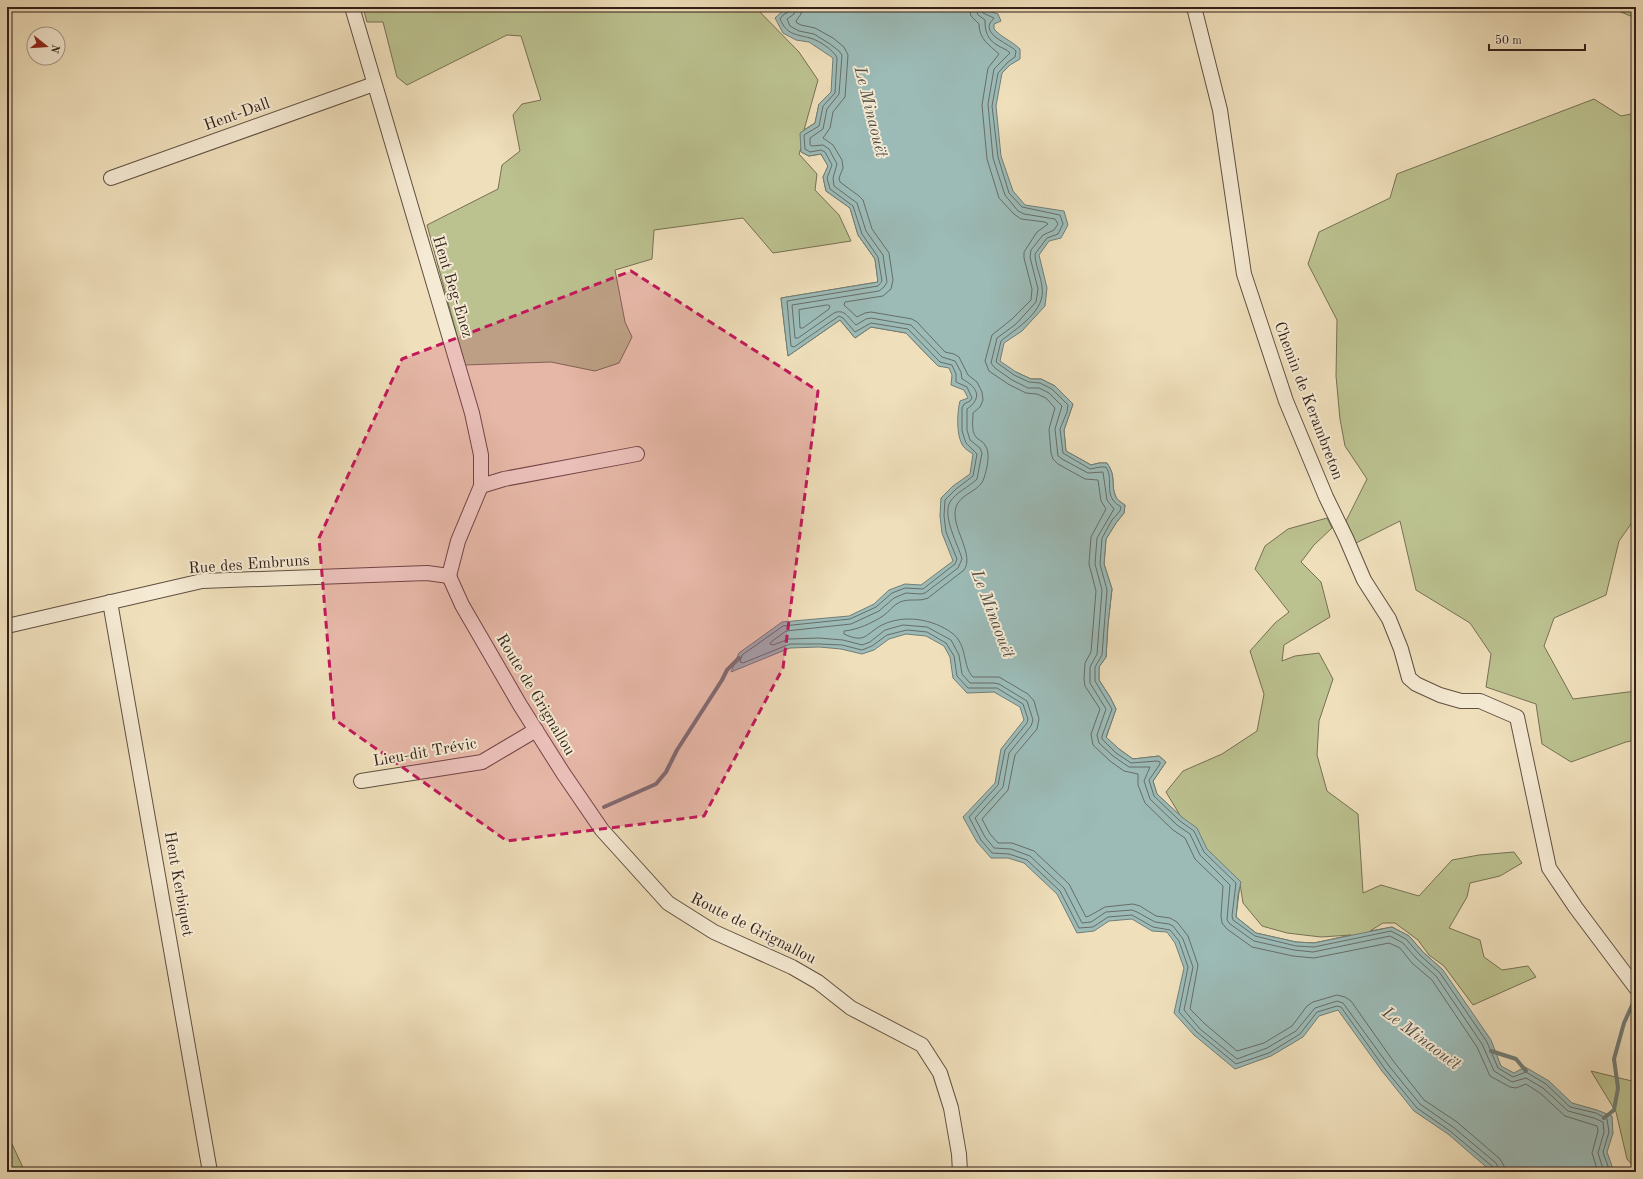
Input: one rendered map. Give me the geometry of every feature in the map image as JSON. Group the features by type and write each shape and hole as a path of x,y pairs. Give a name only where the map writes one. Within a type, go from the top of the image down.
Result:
{"street":[{"name":"Hent Beg-Enez","path":"352,7 472,412 481,455 481,486 458,541 449,576"},
{"name":"Chemin de Kerambreton","path":"1194,7 1220,110 1244,274 1286,401 1326,497 1364,580 1389,619 1401,649 1409,678 1416,684 1440,695 1461,701 1480,701 1517,717 1549,868 1576,908 1636,988"},
{"name":"Hent-Dall","path":"111,178 374,84"},
{"path":"481,486 504,479 637,454"},
{"name":"Rue des Embruns","path":"7,626 202,581 427,573 449,576"},
{"name":"Route de Grignallou","path":"449,576 462,605 563,774 602,830 668,903 714,932 792,967 818,982 851,1008 922,1045 940,1072 951,1108 959,1154 960,1172"},
{"name":"Hent Kerbiquet","path":"110,602 210,1172"},
{"name":"Lieu-dit Trévic","path":"361,781 482,762 536,730"}],"highlighted area":[{"path":"631,271 818,391 783,668 704,816 507,841 334,719 319,538 402,359"}],"green space":[{"path":"363,7 755,7 799,52 818,80 804,130 815,123 819,104 938,366 906,333 871,327 855,338 840,320 788,356 781,298 878,282 875,259 858,235 850,208 826,191 823,177 828,166 821,154 809,156 801,152 801,148 799,154 817,174 815,190 839,215 851,241 773,253 743,218 654,230 652,259 615,270 625,322 632,337 619,363 595,371 551,362 465,365 427,225 498,189 502,165 520,151 513,115 522,104 541,100 521,36 507,35 407,85 397,77 383,22 367,22"},
{"path":"1609,7 1636,7 1636,22 1633,17"},
{"path":"1594,99 1621,116 1636,113 1636,517 1619,541 1606,595 1554,618 1544,646 1573,699 1636,691 1636,740 1626,742 1571,762 1542,744 1536,704 1486,687 1491,654 1470,623 1416,590 1400,521 1356,543 1346,521 1367,479 1345,446 1340,419 1336,376 1337,320 1308,264 1319,232 1390,198 1397,174"},
{"path":"1016,372 1031,379 1041,379 1055,386 1073,404 1064,430 1066,451 1091,465 1107,463 1113,477 1114,493 1118,500 1125,505 1124,513 1106,539 1104,564 1112,589 1106,657 1099,667 1099,680 1116,709 1106,738 1133,759 1159,756 1166,762 1153,781 1157,794 1181,817 1166,792 1183,771 1222,754 1257,731 1264,694 1250,651 1275,623 1289,612 1255,569 1265,546 1288,529 1327,518 1332,528 1314,545 1301,562 1321,582 1330,617 1284,645 1282,661 1295,656 1319,653 1333,679 1319,721 1317,755 1327,791 1358,814 1363,893 1381,885 1419,896 1452,860 1479,855 1514,852 1522,863 1500,876 1470,883 1467,897 1449,928 1480,940 1484,957 1502,970 1528,966 1536,977 1473,1005 1444,966 1429,955 1418,940 1395,923 1383,923 1370,931 1392,927 1409,936 1423,952 1443,970 1263,954 1092,754","holes":["1240,884 1243,903 1262,926 1287,933 1321,937 1351,935 1314,943 1296,942 1256,933 1236,917"]},
{"path":"1591,1071 1636,1082 1636,1169 1627,1159 1616,1112"},
{"path":"7,1144 12,1144 25,1172 7,1172"}],"water":[{"name":"Le Minaouët","path":"787,7 983,7 985,10 998,14 1001,21 994,24 994,29 1020,49 1020,59 1010,65 1002,73 996,106 1001,156 1013,191 1025,205 1064,211 1068,225 1061,238 1049,241 1039,255 1047,288 1045,306 1022,331 1004,343 1000,361 1016,372 1031,379 1041,379 1055,386 1073,404 1064,430 1066,451 1091,465 1107,463 1113,477 1114,493 1118,500 1125,505 1124,513 1106,539 1104,564 1112,589 1106,657 1099,667 1099,680 1116,709 1106,737 1133,759 1159,756 1166,762 1153,781 1157,794 1183,818 1197,828 1207,849 1241,882 1236,917 1256,933 1296,942 1314,943 1392,927 1409,936 1423,952 1443,970 1491,1040 1501,1066 1514,1073 1525,1067 1549,1081 1572,1103 1612,1116 1613,1133 1607,1152 1613,1169 1616,1172 1492,1172 1448,1134 1414,1111 1382,1071 1338,1010 1319,1016 1303,1037 1271,1056 1235,1069 1194,1035 1174,1013 1184,968 1175,943 1167,932 1152,931 1132,919 1109,921 1094,931 1077,933 1057,894 1024,863 1008,858 991,858 977,842 963,817 995,783 1001,749 1024,720 1020,707 994,692 967,693 953,678 950,657 944,646 926,636 906,634 889,639 874,650 862,654 841,649 819,647 790,648 731,672 739,653 782,622 849,616 874,604 889,590 905,584 921,585 953,561 942,533 940,516 941,498 953,486 970,474 973,454 963,446 958,430 958,411 960,401 968,398 964,390 951,385 952,375 949,368 938,366 906,333 871,327 855,338 840,320 788,356 781,298 878,282 875,259 858,235 850,208 826,191 823,177 828,166 821,154 809,156 801,152 800,133 815,123 819,104 831,92 833,58 809,42 796,40 783,33 775,18"}],"waterway":[{"path":"604,807 656,784 666,772 677,750 727,670 739,658"},
{"path":"1604,1118 1614,1110 1618,1088 1614,1059 1624,1023 1634,1001"},
{"path":"1491,1051 1516,1059 1526,1071"}]}
